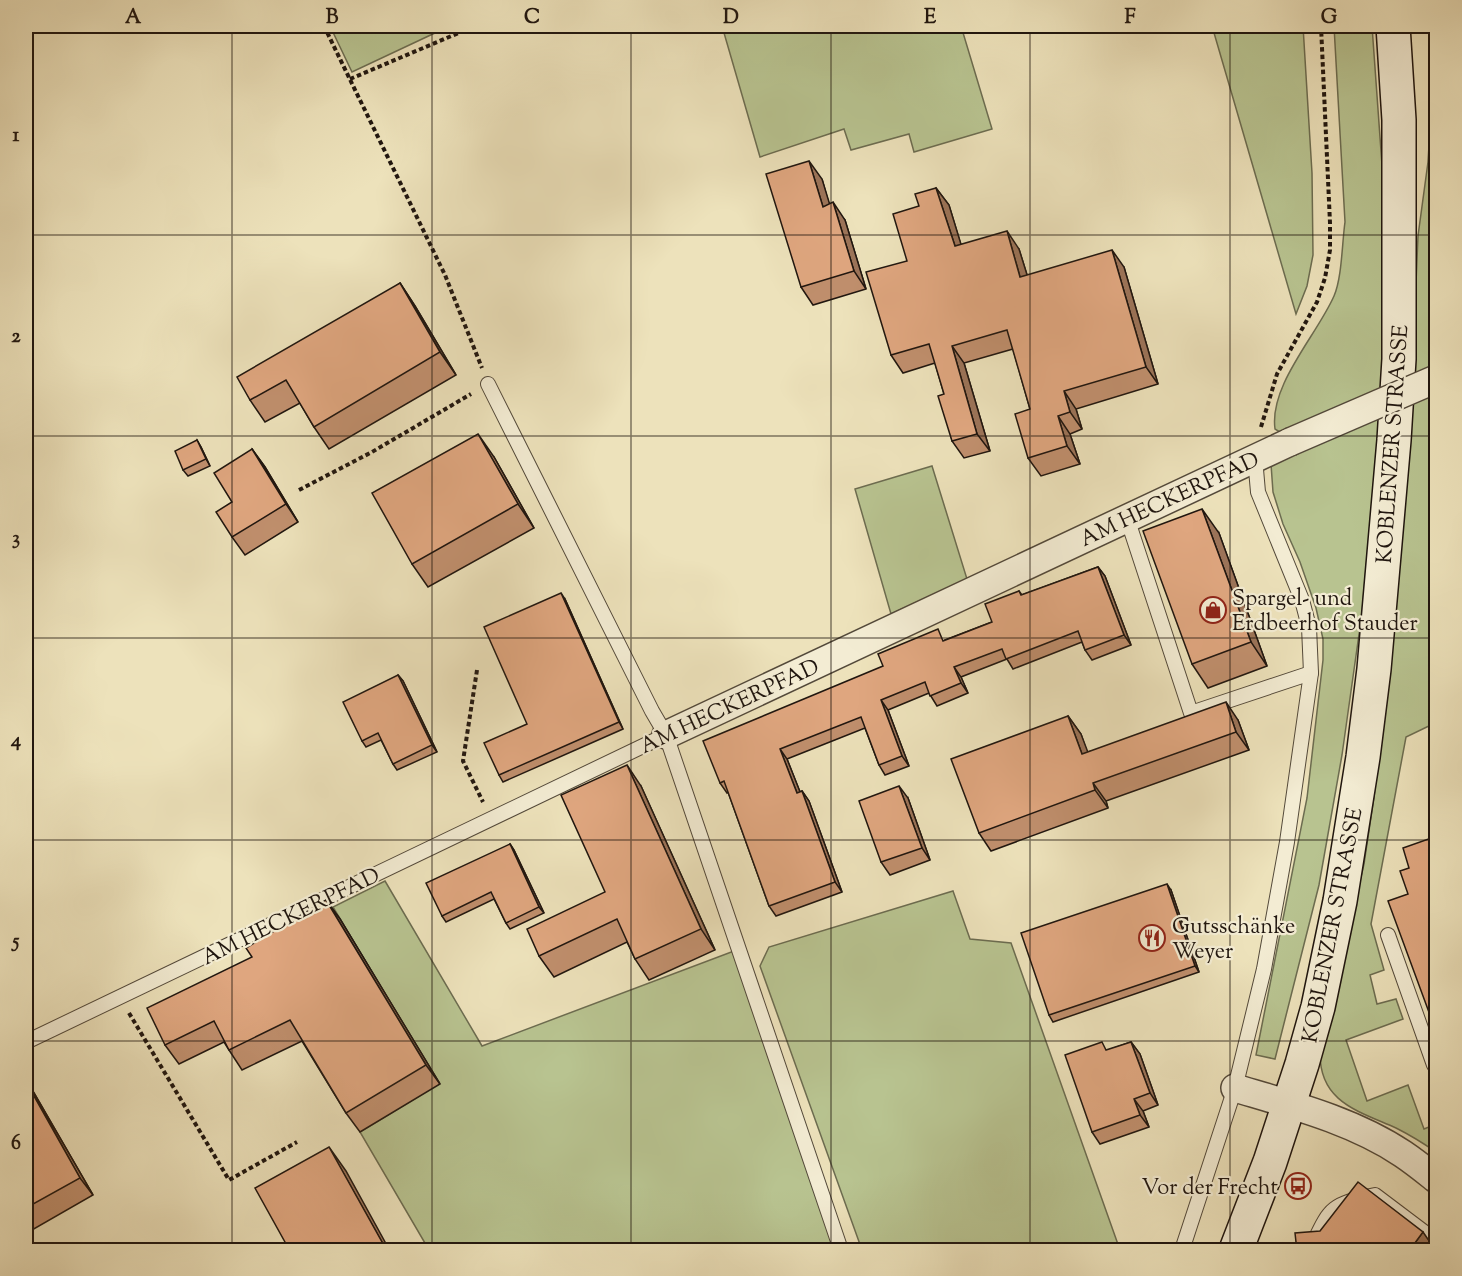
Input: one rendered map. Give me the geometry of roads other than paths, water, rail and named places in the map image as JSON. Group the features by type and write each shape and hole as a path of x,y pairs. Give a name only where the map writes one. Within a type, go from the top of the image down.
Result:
{"main road":[{"name":"KOBLENZER STRASSE","path":"1236,1251 1289,1105 1318,1007 1340,901 1363,757 1374,669 1399,359 1400,120 1393,26"}],"street":[{"name":"AM HECKERPFAD","path":"666,735 1127,518 1257,446 1290,442 1437,379"},
{"path":"1235,1088 1289,1105 1368,1135 1403,1154 1437,1179"}],"lane":[{"path":"488,384 666,735 841,1251"},
{"path":"1182,1251 1235,1088 1268,946 1287,842 1311,672 1309,627 1302,600 1258,492 1257,446"},
{"path":"1127,518 1191,713 1311,672"},
{"name":"AM HECKERPFAD","path":"26,1042 666,735"},
{"path":"1388,935 1436,1068"},
{"path":"1310,1251 1327,1214 1345,1201 1375,1195 1437,1241"}],"place":[{"name":"Spargel- und Erdbeerhof Stauder","path":"1213,610"},
{"name":"Gutsschänke Weyer","path":"1152,938"},
{"name":"Vor der Frecht","path":"1298,1186"}]}
